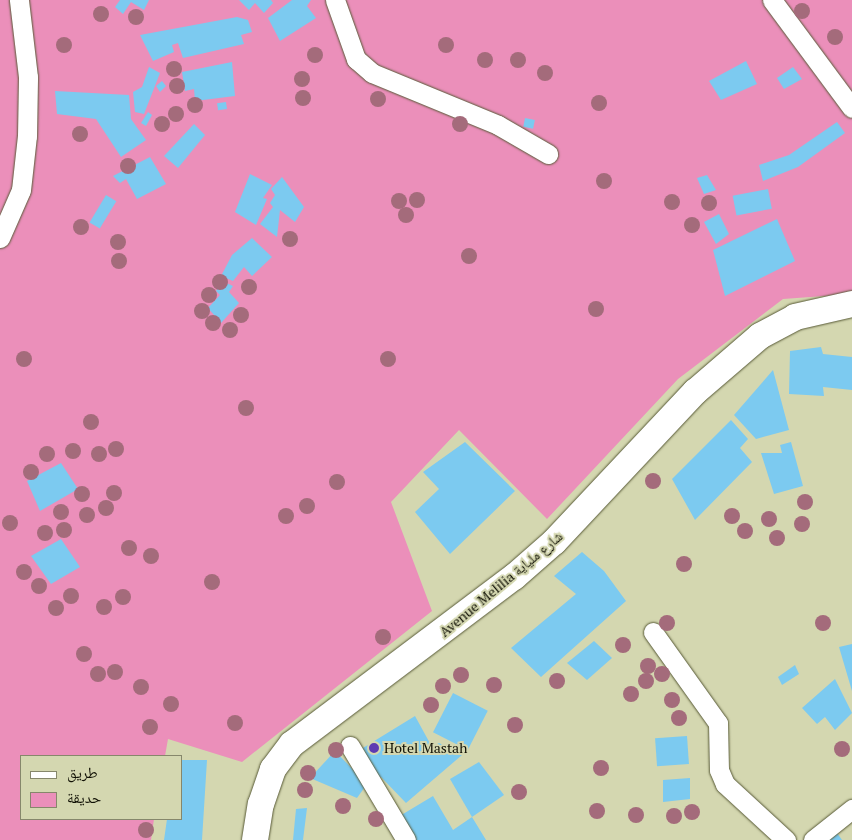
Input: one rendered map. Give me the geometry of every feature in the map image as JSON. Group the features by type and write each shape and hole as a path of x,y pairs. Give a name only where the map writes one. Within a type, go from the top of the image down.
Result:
{"street":[{"path":"0,238 21,190 28,136 28,77 20,0"},
{"path":"335,0 356,59 372,73 498,125 548,154"},
{"path":"772,0 852,108"},
{"name":"Avenue Melilia شارع ملياية","path":"256,840 261,804 273,769 292,744 514,577 566,530 695,392 760,336 796,317 852,304"},
{"path":"653,632 718,724 719,770 725,784 786,840"},
{"path":"350,746 406,840"},
{"path":"812,840 852,809"}],"green space":[{"path":"0,0 852,0 852,294 783,299 678,379 547,519 459,430 391,502 432,611 242,762 168,739 165,755 20,755 20,820 154,820 151,840 0,840"}],"building":[{"path":"120,0 149,0 144,10 131,2 123,14 115,7"},
{"path":"239,0 271,0 273,3 264,13 255,3 249,10"},
{"path":"292,0 311,0 307,6 316,18 280,41 268,18"},
{"path":"237,17 248,20 252,32 241,35 244,44 183,58 178,43 172,45 174,52 153,61 140,35"},
{"path":"746,61 757,84 721,100 709,81"},
{"path":"232,62 235,96 195,101 194,89 185,91 182,72"},
{"path":"149,67 160,73 144,114 135,112 133,92 142,87"},
{"path":"793,67 802,79 784,89 777,78"},
{"path":"162,81 166,86 160,92 156,86"},
{"path":"55,91 129,95 131,119 146,140 121,157 96,119 57,114"},
{"path":"226,102 227,109 218,110 217,103"},
{"path":"148,112 152,115 146,126 141,123"},
{"path":"525,118 535,120 533,129 523,127"},
{"path":"837,122 845,133 798,167 763,181 759,165 789,155"},
{"path":"194,124 205,135 178,168 164,156"},
{"path":"150,157 166,184 137,199 126,179 120,183 113,176"},
{"path":"250,174 272,185 263,198 267,199 256,225 235,212"},
{"path":"707,175 716,190 704,194 697,178"},
{"path":"282,177 304,207 295,222 280,210 277,237 260,224 273,207 270,203 275,195 271,189"},
{"path":"768,189 772,209 736,216 733,196"},
{"path":"106,195 116,201 100,229 90,222"},
{"path":"719,214 729,234 716,244 704,222"},
{"path":"777,219 795,261 725,296 713,250"},
{"path":"252,238 272,257 252,276 244,267 233,281 221,276 232,255"},
{"path":"222,281 233,286 229,292 239,303 221,323 208,308 220,295 216,291"},
{"path":"821,347 823,354 852,357 852,390 823,387 824,396 789,394 790,351"},
{"path":"773,370 789,430 756,439 734,415"},
{"path":"731,420 748,439 740,448 752,462 695,520 672,479"},
{"path":"465,442 515,491 450,554 415,512 439,489 423,472"},
{"path":"791,442 803,486 774,494 761,453 782,453 780,445"},
{"path":"61,463 78,489 40,511 27,481"},
{"path":"61,539 80,567 51,584 31,556"},
{"path":"582,552 604,571 626,601 541,677 511,648 576,594 554,576"},
{"path":"594,641 612,658 587,680 567,663"},
{"path":"852,644 852,691 839,647"},
{"path":"795,665 799,674 782,685 778,677"},
{"path":"835,679 852,713 835,730 825,717 817,724 802,708"},
{"path":"453,693 488,711 468,750 433,732"},
{"path":"415,716 432,747 439,743 462,755 406,803 381,777 376,780 358,751"},
{"path":"687,736 689,764 657,766 655,738"},
{"path":"335,751 367,784 357,798 310,778"},
{"path":"182,760 207,760 202,840 164,840 167,820 182,820"},
{"path":"479,762 504,795 472,817 450,779"},
{"path":"690,778 690,799 663,802 663,780"},
{"path":"433,796 453,830 472,817 486,840 411,840 398,817"},
{"path":"307,808 303,840 293,840 296,809"},
{"path":"835,830 842,840 821,840"}],"place":[{"name":"Hotel Mastah","path":"374,748"}]}
